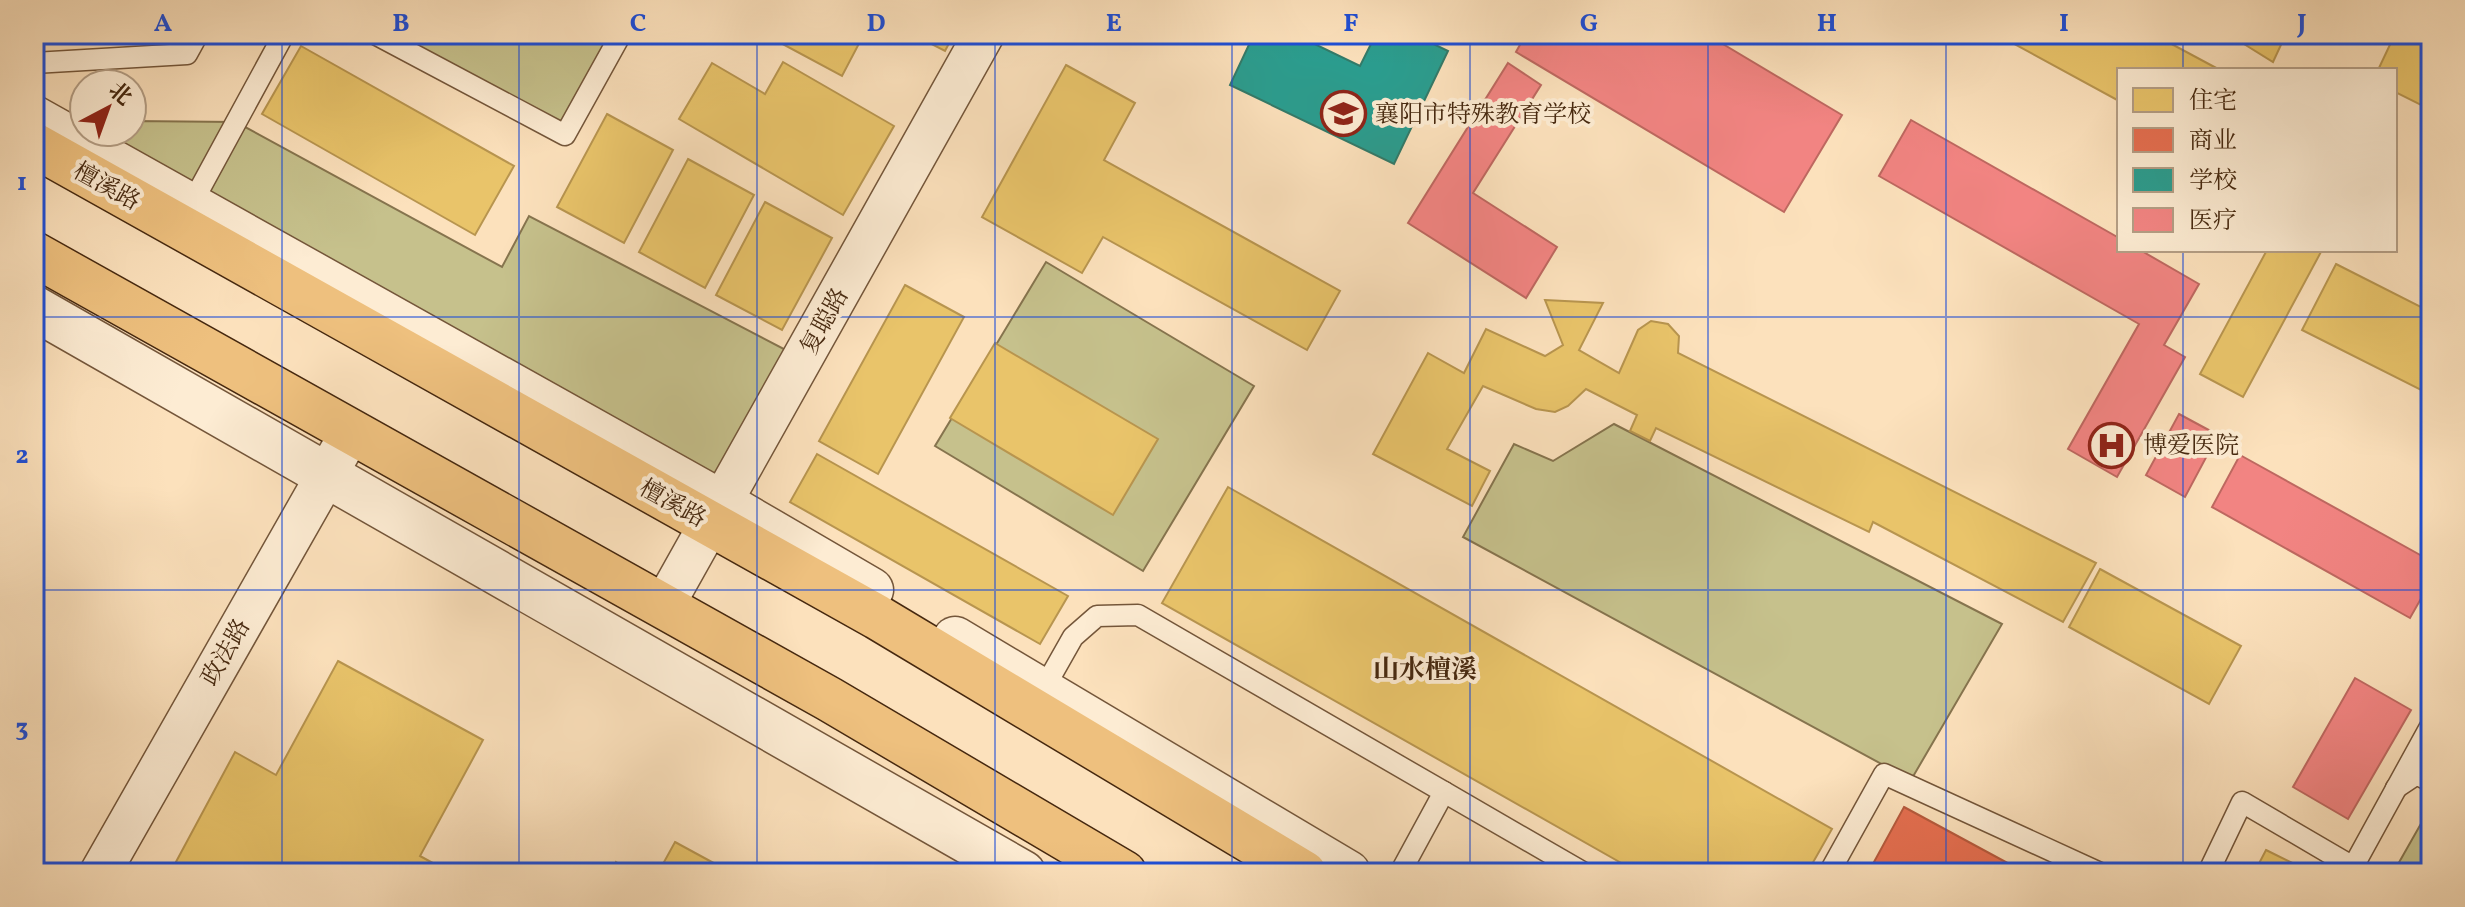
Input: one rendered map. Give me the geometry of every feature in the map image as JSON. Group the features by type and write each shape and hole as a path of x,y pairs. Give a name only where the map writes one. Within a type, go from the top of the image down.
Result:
{"main road":[{"name":"檀溪路","path":"34,145 716,513 877,617 1304,873"},
{"path":"34,254 829,699 1124,873"}],"street":[{"name":"复聪路","path":"663,607 984,34"},
{"path":"34,118 191,205 716,513 1043,690 1348,873"},
{"path":"34,308 1023,873"},
{"name":"政法路","path":"100,873 351,432"}],"lane":[{"path":"34,63 187,54 198,34"},
{"path":"191,205 284,34"},
{"path":"375,34 565,135 621,34"},
{"path":"1043,690 1073,637 1097,616 1138,615 1584,873"},
{"path":"2208,873 2242,802 2352,870 2431,725"},
{"path":"1829,873 1884,774 2100,873"},
{"path":"2396,788 2417,774 2431,782"},
{"path":"1400,873 1444,792"}],"shaded area":[{"path":"375,34 621,34 565,135"},
{"path":"148,121 236,122 502,267 529,216 803,359 722,503 112,148 148,148"},
{"path":"1046,262 1254,386 1143,571 935,446"},
{"path":"1614,424 2002,624 1911,780 1463,537 1514,444 1553,461"},
{"path":"2431,806 2431,873 2393,873"}],"building: 住宅":[{"path":"764,34 864,34 842,76"},
{"path":"912,34 954,34 945,51"},
{"path":"1996,34 2153,34 2216,68 2117,68 2117,100"},
{"path":"2228,34 2286,34 2273,62"},
{"path":"2395,34 2431,34 2431,110 2397,93 2397,68 2379,68"},
{"path":"301,46 514,166 475,235 262,114"},
{"path":"783,62 894,126 843,215 679,119 712,63 765,94"},
{"path":"1066,65 1135,103 1104,160 1340,291 1307,350 1103,237 1082,273 982,217"},
{"path":"607,114 673,150 624,243 557,207"},
{"path":"688,159 754,195 705,288 639,252"},
{"path":"765,202 832,238 782,330 716,295"},
{"path":"2266,252 2321,252 2243,397 2200,374"},
{"path":"2336,264 2431,312 2431,395 2302,330"},
{"path":"905,285 964,317 878,474 819,441"},
{"path":"1545,300 1603,303 1579,350 1619,373 1638,330 1651,321 1668,324 1679,336 1678,353 2096,563 2063,622 1873,522 1869,532 1656,428 1650,441 1630,431 1637,415 1586,389 1568,406 1555,412 1536,409 1483,386 1447,449 1490,471 1472,506 1373,454 1428,353 1464,373 1486,329 1545,356 1563,345"},
{"path":"995,343 1158,439 1113,515 950,418"},
{"path":"817,454 1068,596 1040,644 790,502"},
{"path":"1228,487 1832,829 1807,873 1639,873 1162,603"},
{"path":"2100,569 2241,646 2209,704 2069,627"},
{"path":"338,661 483,740 420,856 451,873 170,873 235,752 276,775"},
{"path":"675,842 732,873 658,873"},
{"path":"2266,850 2313,873 2254,873"},
{"path":"616,862 635,873 610,873"}],"building: 商业":[{"path":"1904,807 2026,873 1868,873"}],"building: 学校":[{"path":"1254,34 1294,34 1360,66 1376,34 1413,34 1448,51 1394,164 1230,85"}],"building: 医疗":[{"path":"1526,34 1706,34 1842,115 1784,212 1516,52"},
{"path":"1508,63 1541,85 1473,193 1557,247 1526,298 1408,223"},
{"path":"1911,120 2117,237 2117,252 2143,252 2199,284 2164,345 2185,357 2117,477 2068,449 2139,324 1879,176"},
{"path":"2179,414 2218,435 2185,497 2146,475"},
{"path":"2240,455 2431,561 2431,581 2410,618 2212,507"},
{"path":"2355,678 2411,710 2348,819 2293,787"}],"place":[{"name":"襄阳市特殊教育学校","path":"1344,114"},
{"name":"博爱医院","path":"2112,445"}],"district":[{"name":"山水檀溪","path":"1425,669"}]}
